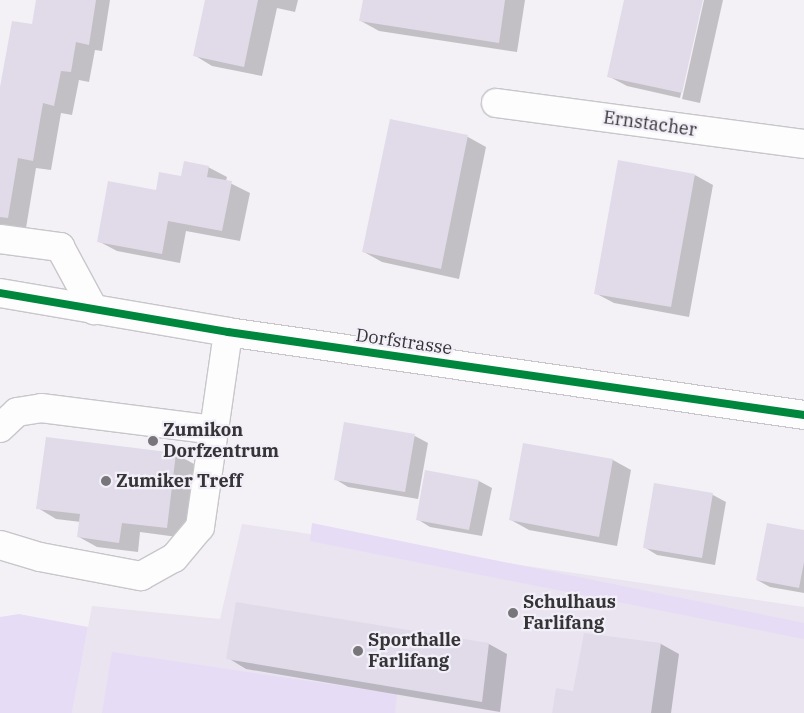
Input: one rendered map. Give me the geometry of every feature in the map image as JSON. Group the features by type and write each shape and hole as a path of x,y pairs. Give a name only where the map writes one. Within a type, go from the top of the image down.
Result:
{"street":[{"name":"Ernstacher","path":"496,103 804,144"},
{"path":"0,239 60,247 94,310"},
{"name":"Dorfstrasse","path":"0,294 228,332 804,415"},
{"path":"0,545 40,557 141,576 174,558 200,527 228,332"},
{"path":"0,428 17,412 41,408 214,430"}],"shaded area":[{"path":"312,523 804,623 804,639 310,541"},
{"name":"Schulhaus Farlifang","path":"242,524 804,607 804,713 72,713 92,606 220,619"},
{"path":"19,614 88,627 72,713 0,713 0,617"},
{"path":"112,652 397,694 395,713 102,713"}],"building":[{"path":"36,0 96,0 89,45 76,42 71,72 61,71 54,106 43,103 33,161 18,158 8,218 0,217 0,87 12,21 32,24"},
{"path":"205,0 258,0 244,67 193,56"},
{"path":"363,0 505,0 499,43 359,21"},
{"path":"624,0 703,0 682,93 607,77"},
{"path":"390,119 468,135 441,269 362,252"},
{"path":"618,160 695,174 671,307 594,294"},
{"path":"184,161 209,166 207,177 232,181 222,231 168,221 162,254 97,242 108,181 156,190 159,172 181,176"},
{"path":"344,422 415,434 405,492 334,480"},
{"name":"Zumiker Treff","path":"46,437 176,453 167,528 122,523 119,543 77,537 80,514 36,509"},
{"path":"523,443 613,459 599,537 509,520"},
{"path":"425,470 479,480 469,530 416,520"},
{"path":"654,483 713,493 702,558 643,548"},
{"path":"767,523 804,530 804,562 799,588 756,580"},
{"name":"Sporthalle Farlifang","path":"236,602 489,643 482,702 226,659"},
{"name":"Schulhaus Farlifang","path":"584,633 661,643 651,713 552,713 556,688 573,691"}],"cycle path":[{"path":"0,293 228,332 804,415"}],"place":[{"name":"Zumikon Dorfzentrum","path":"153,441"},
{"name":"Zumiker Treff","path":"106,481"},
{"name":"Schulhaus Farlifang","path":"513,613"},
{"name":"Sporthalle Farlifang","path":"358,651"}]}
